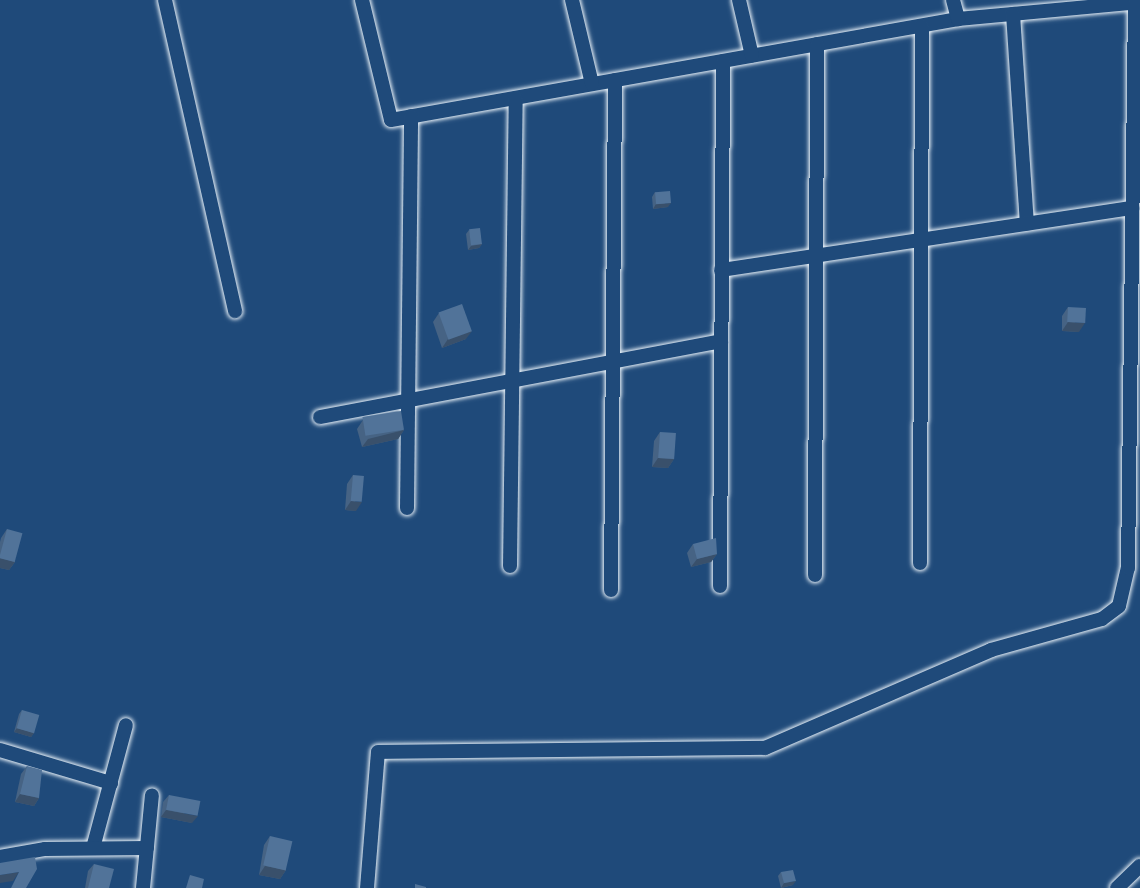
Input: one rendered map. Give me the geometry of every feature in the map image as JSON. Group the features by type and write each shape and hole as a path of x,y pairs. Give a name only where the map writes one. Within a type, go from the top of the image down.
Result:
{"street":[{"path":"165,0 235,311"},
{"path":"362,0 391,120 958,19 1137,2 1128,568 1119,606 1102,619 991,650 765,748 378,751 367,888"},
{"path":"572,0 592,84"},
{"path":"739,0 752,56"},
{"path":"953,0 958,19"},
{"path":"1013,14 1027,224"},
{"path":"920,563 922,26"},
{"path":"815,575 817,44"},
{"path":"720,586 723,61"},
{"path":"611,590 615,80"},
{"path":"510,566 516,98"},
{"path":"407,508 411,116"},
{"path":"722,270 1132,208"},
{"path":"320,417 721,341"},
{"path":"93,848 126,725"},
{"path":"0,750 111,783"},
{"path":"143,888 152,794"},
{"path":"0,857 93,848 147,848"},
{"path":"1117,888 1140,866"}],"building":[{"path":"670,191 671,203 656,204 655,192"},
{"path":"480,228 482,244 471,245 469,229"},
{"path":"462,304 472,331 448,340 439,313"},
{"path":"1068,307 1086,308 1085,323 1067,322"},
{"path":"401,411 404,430 365,436 362,417"},
{"path":"660,432 676,433 674,459 658,458"},
{"path":"353,475 364,476 362,502 351,501"},
{"path":"7,529 22,533 15,562 0,558"},
{"path":"716,538 717,554 697,559 693,544"},
{"path":"22,710 39,715 34,733 17,728"},
{"path":"27,766 42,770 39,798 20,794"},
{"path":"169,795 200,801 198,816 166,810"},
{"path":"270,836 292,841 286,870 263,865"},
{"path":"35,857 37,869 26,888 11,888 19,872 0,875 0,863"},
{"path":"94,864 114,869 109,888 88,888"},
{"path":"793,870 796,881 784,883 781,872"},
{"path":"190,875 204,879 202,888 186,888"}]}
